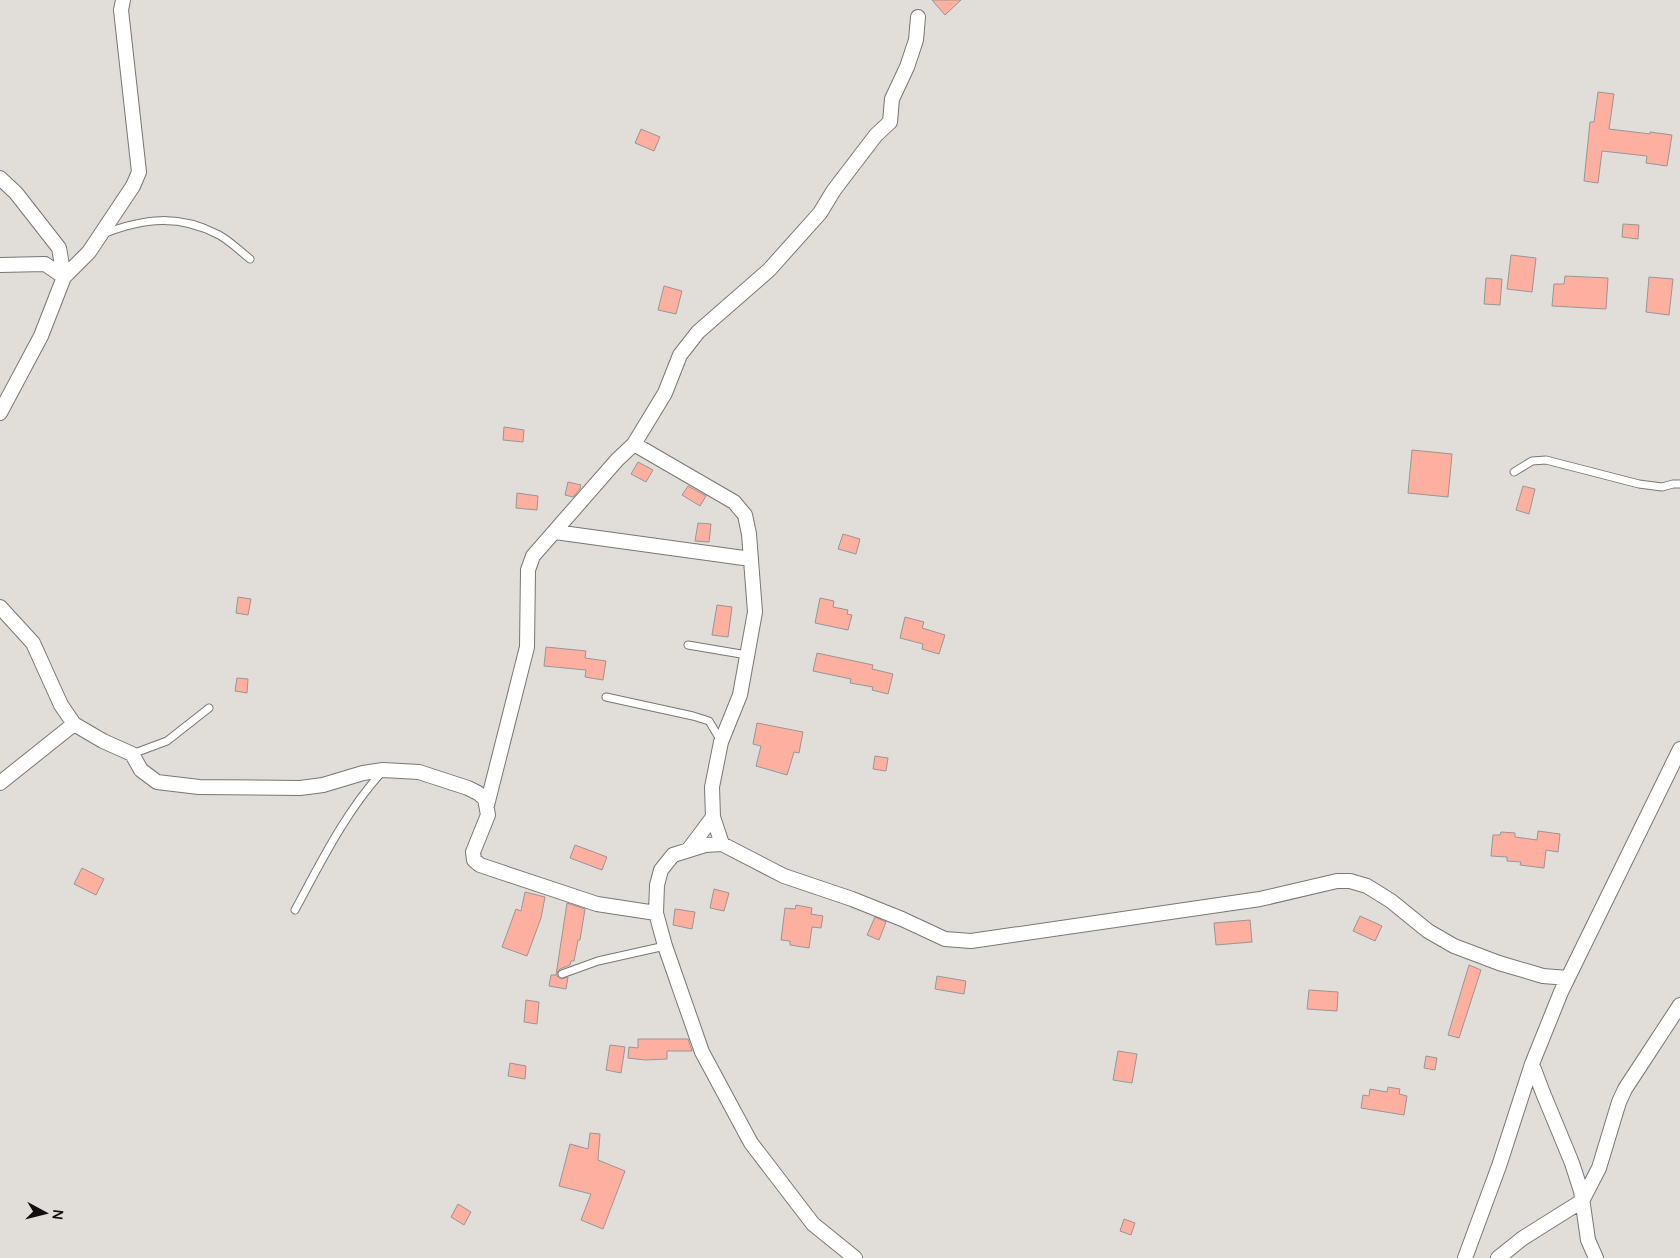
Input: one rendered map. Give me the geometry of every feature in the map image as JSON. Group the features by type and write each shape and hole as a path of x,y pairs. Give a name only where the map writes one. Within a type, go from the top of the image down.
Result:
{"street":[{"path":"0,413 41,336 64,277 89,252 134,186 139,172 121,10 123,0"},
{"path":"487,804 528,647 528,570 533,556 617,460 634,444 665,393 680,355 698,332 770,270 820,213 834,190 876,135 890,122 892,99 907,67 916,40 918,17"},
{"path":"0,178 16,193 60,248 64,277"},
{"path":"0,265 45,264 64,277"},
{"path":"634,444 734,502 745,515 750,534 755,612 740,696 721,742 712,787 713,817 722,844"},
{"path":"555,532 751,559"},
{"path":"0,607 33,643 61,705 74,724 102,741 132,754 141,770 157,782 199,787 300,788 322,785 363,773 383,770 418,772 468,788 485,799 488,815 473,852 474,860 480,865 597,904 656,913"},
{"path":"0,783 74,724"},
{"path":"1465,1258 1499,1166 1532,1064 1568,978 1680,749"},
{"path":"689,849 713,817"},
{"path":"855,1258 814,1224 751,1143 702,1052 665,946 656,913 656,885 662,870 673,855 705,845 722,844 784,876 852,899 945,939 971,941 1260,899 1337,881 1350,881 1367,886 1383,896 1428,931 1454,946 1500,963 1544,976 1568,978"},
{"path":"1498,1258 1524,1238 1582,1201 1598,1168 1622,1096 1680,1005"},
{"path":"1532,1064 1572,1163 1581,1191 1588,1240 1596,1258"}],"lane":[{"path":"100,236 123,226 142,221 163,220 180,222 201,227 221,236 250,259"},
{"path":"1514,472 1532,461 1546,460 1639,484 1662,487 1680,484"},
{"path":"688,645 747,655"},
{"path":"606,697 709,721 721,742"},
{"path":"132,754 167,741 209,708"},
{"path":"295,910 336,834 358,800 383,770"},
{"path":"562,974 598,961 665,946"}],"building":[{"path":"932,0 961,0 945,15"},
{"path":"1598,92 1614,94 1609,129 1672,135 1667,166 1646,163 1647,156 1602,151 1598,183 1584,181 1590,122 1594,122"},
{"path":"641,129 660,137 654,151 635,143"},
{"path":"1623,224 1639,225 1638,239 1622,237"},
{"path":"1511,255 1536,258 1532,292 1507,289"},
{"path":"1565,276 1608,278 1606,309 1552,306 1554,284 1564,284"},
{"path":"1649,277 1673,279 1669,315 1646,312"},
{"path":"1486,278 1502,279 1500,305 1484,304"},
{"path":"664,286 682,291 676,314 658,310"},
{"path":"504,427 524,430 523,442 503,440"},
{"path":"1412,450 1452,454 1448,497 1408,493"},
{"path":"638,462 653,470 646,482 631,474"},
{"path":"568,482 581,485 573,497 565,495"},
{"path":"688,486 706,496 700,506 682,495"},
{"path":"1523,486 1535,489 1529,514 1516,510"},
{"path":"517,493 538,496 537,510 516,508"},
{"path":"698,523 711,524 709,542 695,541"},
{"path":"843,534 860,539 856,554 838,549"},
{"path":"238,597 251,599 248,615 236,613"},
{"path":"820,598 834,601 833,607 848,610 847,614 852,615 848,630 815,623"},
{"path":"717,605 732,607 728,637 712,635"},
{"path":"905,617 924,622 922,628 945,635 939,654 922,649 923,644 900,638"},
{"path":"546,647 586,651 585,658 606,661 603,680 585,677 586,670 544,666"},
{"path":"817,653 873,665 872,669 893,674 888,694 872,690 873,687 850,683 851,679 813,671"},
{"path":"237,678 248,679 247,693 235,691"},
{"path":"757,723 803,732 799,753 794,752 787,775 756,766 761,746 753,744"},
{"path":"875,756 888,758 886,771 873,769"},
{"path":"1538,831 1560,834 1558,852 1546,850 1544,868 1520,865 1521,862 1507,861 1507,857 1491,856 1493,835 1500,835 1501,832 1515,833 1515,837 1537,840"},
{"path":"575,845 607,857 602,870 570,858"},
{"path":"82,868 104,879 96,895 74,884"},
{"path":"714,889 729,893 724,911 710,908"},
{"path":"525,892 545,897 541,918 527,956 502,947 516,909 521,911"},
{"path":"567,903 585,909 580,940 578,940 574,961 571,961 570,965 560,969 557,973 557,976 561,979 568,977 566,989 549,986 551,975 556,975"},
{"path":"796,905 812,908 811,914 823,916 821,928 812,927 809,948 790,945 790,941 781,940 785,908 795,909"},
{"path":"675,909 695,912 692,929 673,925"},
{"path":"1360,916 1382,926 1375,941 1353,931"},
{"path":"875,917 886,922 879,940 867,935"},
{"path":"1250,920 1252,942 1216,945 1214,923"},
{"path":"1469,965 1481,970 1459,1038 1448,1035"},
{"path":"937,976 966,981 964,994 935,989"},
{"path":"1309,990 1338,992 1337,1011 1307,1009"},
{"path":"526,1000 539,1002 537,1024 524,1022"},
{"path":"638,1039 688,1039 692,1051 667,1051 667,1059 645,1060 628,1058 629,1047 638,1048"},
{"path":"610,1045 625,1047 621,1073 606,1070"},
{"path":"1118,1051 1137,1054 1132,1083 1113,1080"},
{"path":"1426,1056 1437,1058 1435,1070 1424,1068"},
{"path":"510,1063 526,1066 525,1079 508,1076"},
{"path":"1388,1087 1400,1089 1399,1094 1407,1096 1404,1115 1361,1108 1363,1095 1369,1096 1370,1089 1387,1092"},
{"path":"590,1133 600,1134 598,1160 625,1171 603,1229 581,1220 591,1194 559,1186 570,1144 588,1149"},
{"path":"458,1204 471,1212 464,1225 451,1217"},
{"path":"1124,1219 1135,1223 1131,1235 1120,1231"}]}
